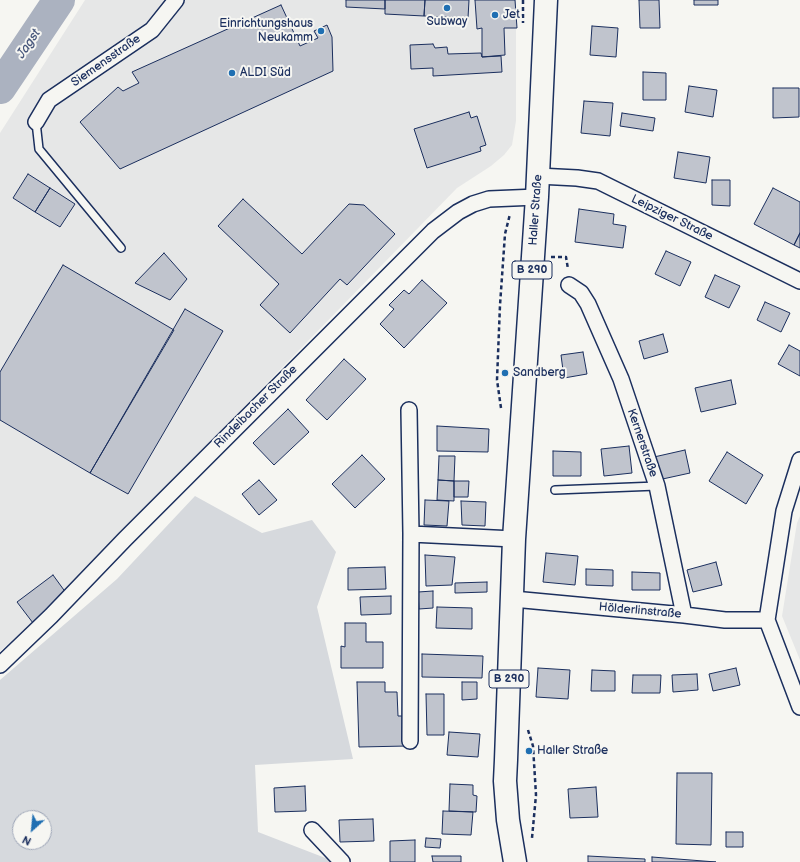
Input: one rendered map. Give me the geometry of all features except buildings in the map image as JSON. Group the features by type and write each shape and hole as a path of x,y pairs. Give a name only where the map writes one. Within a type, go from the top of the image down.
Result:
{"main road":[{"name":"Haller Straße","path":"515,862 508,820 505,781 514,539 538,187 546,0"}],"street":[{"name":"Siemensstraße","path":"36,122 49,100 152,30 176,0"},
{"name":"Leipziger Straße","path":"538,187 577,178 598,181 800,281"},
{"name":"Rindelbacher Straße","path":"0,665 51,616 125,539 433,230 458,212 473,204 538,187"},
{"name":"Kernerstraße","path":"569,285 581,293 588,304 621,379 657,486 684,615"},
{"path":"409,410 411,534 410,741"},
{"path":"800,460 784,511 767,620 800,707"},
{"path":"411,534 514,539"},
{"name":"Hölderlinstraße","path":"512,599 725,620 767,620"},
{"path":"312,830 342,862"}],"lane":[{"path":"36,122 39,149 121,248"},
{"path":"555,490 657,486"}],"path":[{"path":"558,257 566,257 567,265"}],"shaded area":[{"path":"85,0 516,0 516,121 512,145 504,155 491,166 457,188 158,495 69,597 0,651 0,133"},
{"path":"195,496 262,533 312,520 336,552 317,607 353,759 255,765 258,832 328,859 331,862 0,862 0,680 117,579"},
{"path":"800,516 800,660 782,616 797,523"}],"waterway":[{"name":"Jagst","path":"0,88 59,0"}],"place":[{"name":"Subway","path":"447,8"},
{"name":"Jet","path":"495,15"},
{"name":"Einrichtungshaus Neukamm","path":"321,31"},
{"name":"ALDI Süd","path":"232,73"},
{"name":"Sandberg","path":"505,373"},
{"name":"Haller Straße","path":"529,751"}]}
